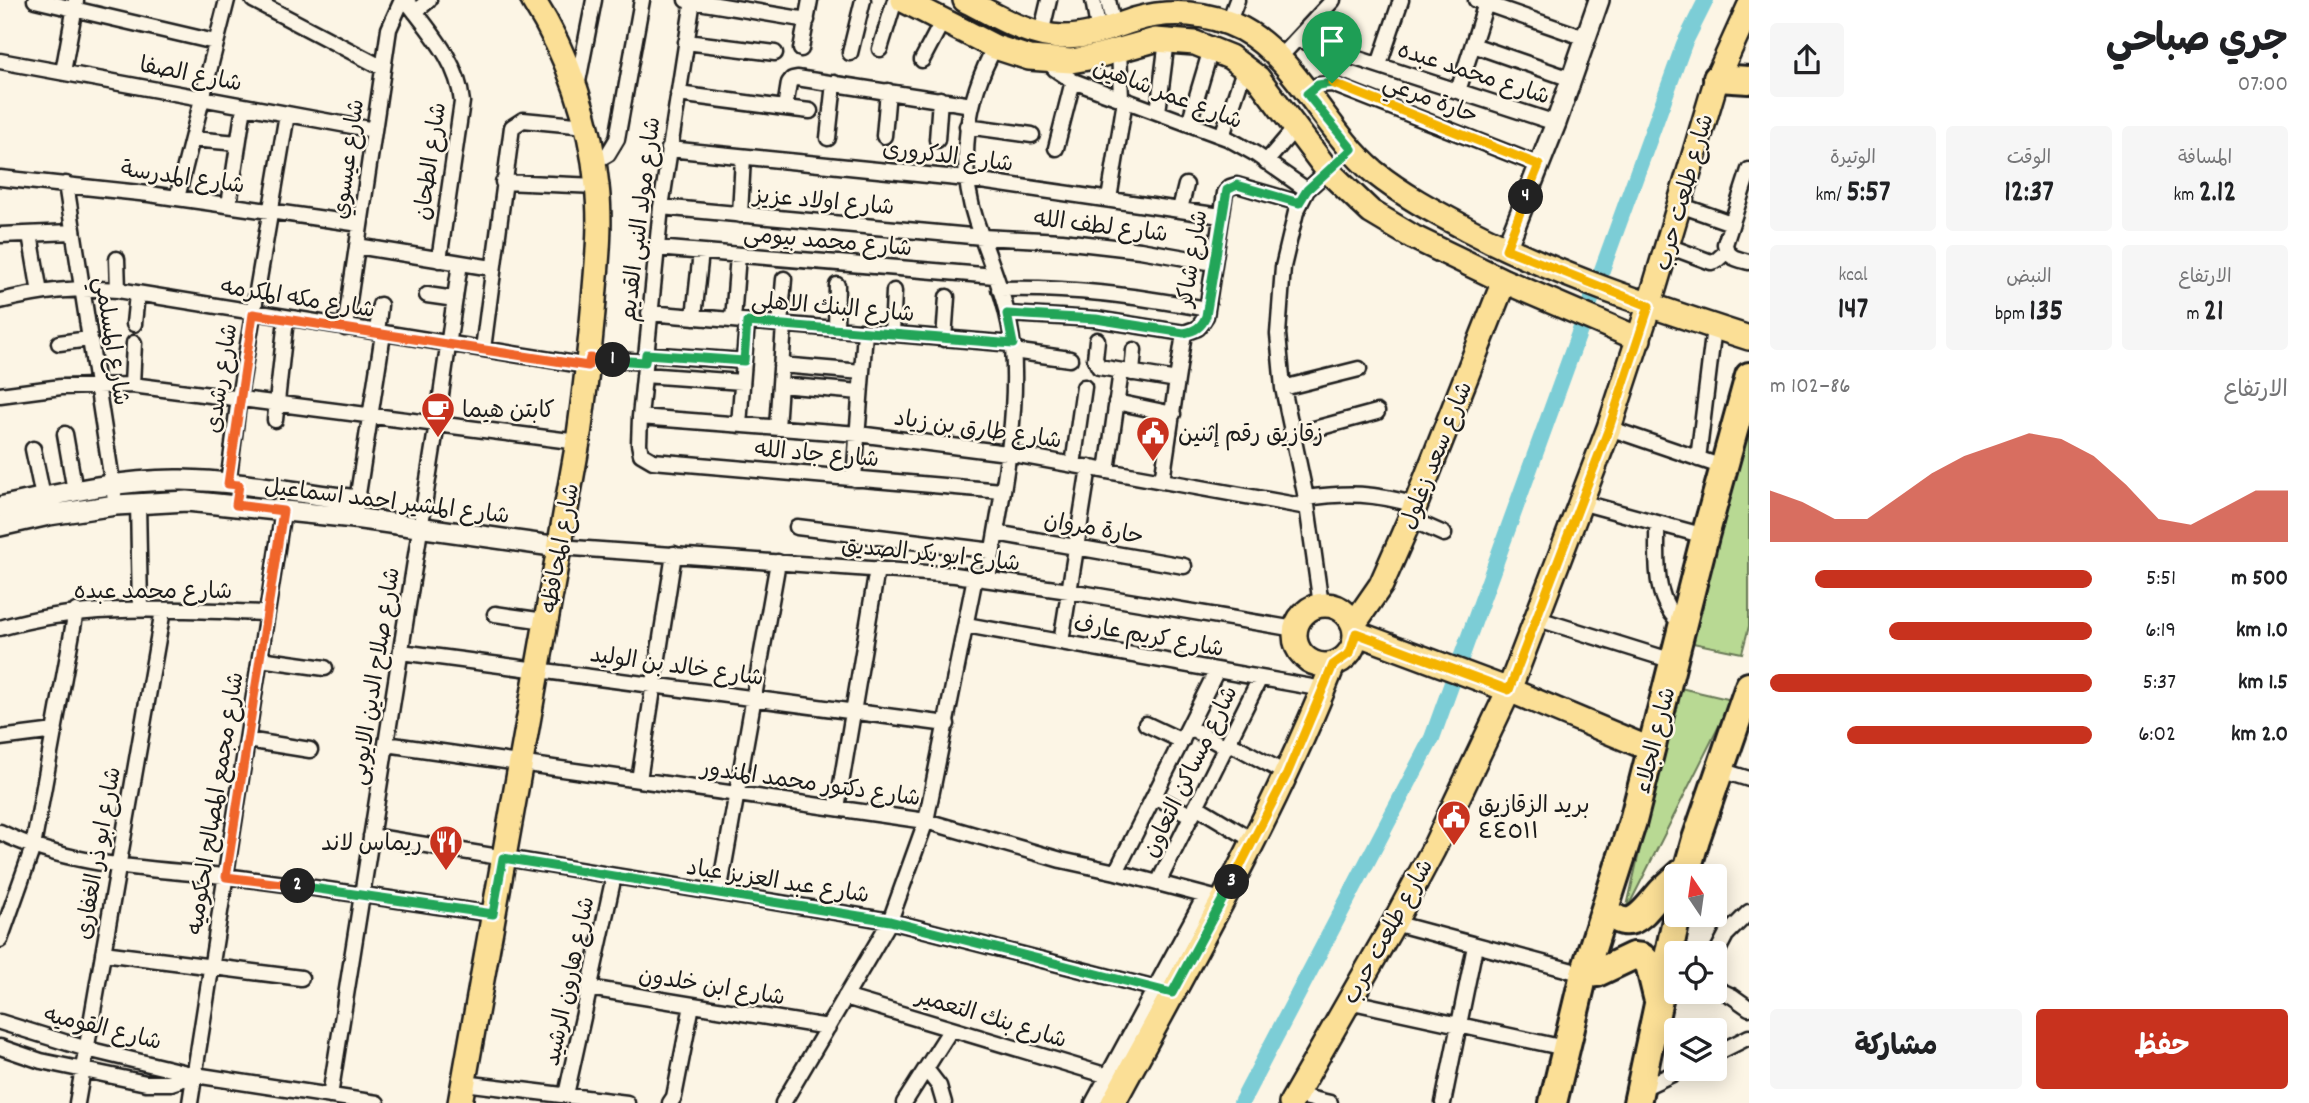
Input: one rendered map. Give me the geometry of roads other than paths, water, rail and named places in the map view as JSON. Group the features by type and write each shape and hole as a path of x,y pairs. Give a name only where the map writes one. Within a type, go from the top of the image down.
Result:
{"highway":[{"path":"1717,78 1749,80"},
{"name":"شارع الجلاء","path":"1553,1103 1584,974 1633,821 1723,467 1744,405 1749,376"},
{"path":"1689,864 1749,686"},
{"path":"1605,909 1613,917 1623,921 1632,920 1642,916 1664,890"},
{"path":"1584,974 1597,973 1633,956 1642,957 1649,964 1664,995"},
{"path":"1639,1096 1666,1004"}],"main road":[{"path":"903,0 995,47 1048,61 1094,57 1111,36 1159,8 1194,7 1258,39 1279,58 1352,149 1374,171 1415,201 1506,249 1627,299 1749,338"},
{"path":"965,0 1021,29 1041,34 1167,40 1195,43 1212,49 1245,67 1258,78 1328,170 1352,196 1392,226 1504,281 1629,334"},
{"name":"شارع المحافظه","path":"462,1093 578,442 589,362 599,231 594,162 586,126 576,91 551,31 535,1"},
{"name":"شارع طلعت حرب","path":"1293,1099 1433,850 1509,690 1609,428 1629,334 1649,306 1717,78 1739,43 1749,7"},
{"path":"1328,170 1352,149"},
{"path":"1352,196 1374,171"},
{"name":"شارع سعد زغلول","path":"1355,629 1381,585 1413,512 1504,281"},
{"path":"1355,629 1350,653 1333,665 1323,666 1304,658 1295,639 1295,629 1304,613 1321,605 1331,605 1341,609 1355,629 1652,750"},
{"path":"1114,1103 1117,1078 1213,898 1254,841 1287,774 1333,665"}],"street":[{"path":"35,0 75,4 215,42"},
{"path":"177,198 227,0"},
{"path":"253,0 383,68"},
{"path":"408,4 429,0"},
{"path":"576,91 594,0"},
{"path":"594,162 608,154 617,139 642,0"},
{"path":"691,0 807,20"},
{"name":"شارع مولد النبى القديم","path":"639,444 656,248 691,0"},
{"path":"801,49 810,0"},
{"path":"850,53 863,0"},
{"path":"880,49 895,0"},
{"path":"1041,34 1049,0"},
{"path":"1093,0 1111,36"},
{"path":"1108,0 1111,36 1123,99 1109,199"},
{"path":"1228,24 1237,0"},
{"path":"1279,58 1333,0"},
{"path":"1379,65 1401,0"},
{"path":"1506,249 1556,123 1599,0"},
{"path":"1458,91 1473,45 1483,1 1585,38"},
{"path":"63,72 75,4"},
{"name":"شارع عيسوي","path":"345,328 389,29 408,4"},
{"name":"شارع الطحان","path":"408,4 451,61 461,88 462,102 439,260"},
{"path":"922,60 943,20"},
{"path":"1158,112 1167,40"},
{"name":"شارع محمد عبده","path":"1297,40 1556,123"},
{"path":"686,42 775,53"},
{"path":"1473,45 1571,79"},
{"path":"787,1102 890,921 926,821 966,625 993,551 1014,393 1013,348 1007,314 970,199 967,179 968,126 972,105 984,65 995,47"},
{"path":"1189,123 1212,49"},
{"name":"شارع الصفا","path":"0,61 374,130"},
{"name":"شارع عمر شاهين","path":"1048,61 1073,81 1241,145 1266,162 1303,197"},
{"path":"1222,136 1245,67"},
{"path":"785,108 792,79 972,105"},
{"path":"1056,148 1073,81"},
{"path":"828,138 834,83"},
{"name":"حارة مرعي","path":"1307,94 1318,85 1332,83 1539,165"},
{"path":"884,136 888,91"},
{"path":"678,94 810,111"},
{"path":"937,140 940,99"},
{"path":"229,205 244,106"},
{"name":"شارع رشدى","path":"234,492 239,397 287,114"},
{"path":"483,349 510,132 515,124 528,120 586,126"},
{"path":"968,126 1032,135"},
{"path":"1266,162 1295,128"},
{"path":"192,139 238,143"},
{"name":"شارع الدكرورى","path":"669,149 967,179 1221,216"},
{"path":"740,215 743,157"},
{"path":"1321,605 1306,503 1283,388 1279,300 1283,267 1303,197 1328,170"},
{"path":"1749,170 1725,244 1732,257 1749,262"},
{"name":"شارع المدرسة","path":"0,177 360,224"},
{"path":"503,181 597,187"},
{"name":"شارع المسلمي","path":"66,184 114,495"},
{"path":"1180,209 1186,184"},
{"name":"شارع شاكر","path":"1162,481 1184,333 1194,331 1202,325 1207,309 1225,193 1233,185 1303,197"},
{"path":"1680,205 1731,223"},
{"name":"شارع اولاد عزيز","path":"661,207 982,237"},
{"path":"0,235 73,232"},
{"path":"30,234 40,293"},
{"name":"شارع لطف الله","path":"982,237 1101,245 1214,263"},
{"path":"357,246 492,268"},
{"path":"1668,246 1711,262 1717,261 1727,251"},
{"name":"شارع محمد بيومى","path":"656,248 1103,292 1207,309"},
{"path":"694,317 701,252"},
{"path":"738,255 744,361 739,425"},
{"path":"117,259 118,290"},
{"name":"شارع صلاح الدين الايوبى","path":"330,1096 460,263"},
{"path":"777,428 784,279"},
{"path":"836,329 837,285"},
{"name":"شارع مكه المكرمه","path":"0,301 82,288 118,290 253,314 483,349 589,362 645,364"},
{"path":"892,334 894,291"},
{"path":"134,324 137,294"},
{"path":"427,295 455,299"},
{"path":"944,339 947,297"},
{"path":"355,509 380,333 380,305"},
{"name":"شارع البنك الاهلى","path":"649,313 944,339 1070,359"},
{"path":"1007,314 1096,319 1184,333"},
{"path":"275,420 286,319"},
{"path":"1698,458 1714,327"},
{"path":"854,479 865,332"},
{"path":"59,343 89,339"},
{"path":"1097,340 1097,365 1177,380"},
{"path":"132,385 134,344"},
{"path":"1107,471 1116,402 1134,350"},
{"path":"645,364 744,361"},
{"path":"645,364 742,382"},
{"path":"782,365 862,372"},
{"path":"1283,388 1359,369"},
{"path":"0,394 96,385 132,385 578,442"},
{"path":"780,385 860,392"},
{"path":"1073,465 1084,387"},
{"path":"1116,402 1172,414"},
{"path":"1292,435 1377,412"},
{"name":"شارع طارق بن زياد","path":"640,417 858,434 1007,453 1306,503 1355,494 1380,495 1413,512 1444,534"},
{"path":"1609,428 1723,467"},
{"path":"65,434 75,491"},
{"name":"شارع جاد الله","path":"639,444 641,454 653,461 1002,492"},
{"path":"33,449 43,497"},
{"path":"1061,642 1089,467"},
{"name":"شارع المشير احمد اسماعيل","path":"0,526 49,515 168,480 355,509 420,528 559,547"},
{"name":"شارع المشير احمد اسماعيل","path":"0,507 75,491 114,495 138,502 187,501 234,492 283,511 355,509"},
{"path":"138,502 140,609"},
{"path":"1580,502 1705,536"},
{"name":"شارع مجمع المصالح الحكوميه","path":"190,1103 283,511"},
{"path":"1657,523 1659,590 1665,607 1683,625"},
{"path":"797,527 993,551"},
{"name":"حارة مروان","path":"996,533 1184,566"},
{"name":"شارع ابو بكر الصديق","path":"559,547 981,578 1295,629"},
{"path":"639,780 674,554"},
{"path":"719,893 779,562"},
{"path":"837,808 877,569"},
{"name":"شارع محمد عبده","path":"0,628 76,611 140,609 267,613"},
{"name":"شارع ابو ذر الغفارى","path":"76,1103 163,610"},
{"path":"0,940 3,923 33,847 76,611"},
{"path":"495,614 545,621"},
{"path":"1535,618 1673,662"},
{"name":"شارع كريم عارف","path":"966,625 1323,690"},
{"name":"شارع خالد بن الوليد","path":"401,652 947,724"},
{"path":"260,659 325,668"},
{"path":"1116,872 1217,670"},
{"name":"شارع مساكن التعاون","path":"1158,883 1260,678"},
{"path":"1146,724 1182,741"},
{"path":"1189,727 1287,774"},
{"path":"0,738 55,731"},
{"path":"247,740 310,750"},
{"name":"شارع دكتور محمد المندور","path":"386,744 926,821 1061,860 1213,898"},
{"path":"1720,770 1749,779"},
{"path":"1154,796 1194,811 1254,841"},
{"path":"0,832 61,856 493,914"},
{"name":"شارع عبد العزيز عياد","path":"371,836 890,921 1164,991"},
{"name":"شارع هارون الرشيد","path":"566,1096 614,876"},
{"path":"1724,941 1749,912"},
{"path":"1394,923 1584,974"},
{"path":"1443,1103 1475,946"},
{"path":"103,953 301,978"},
{"name":"شارع ابن خلدون","path":"589,988 828,1027"},
{"path":"1727,994 1749,1008"},
{"name":"شارع بنك التعمير","path":"845,997 1117,1078"},
{"path":"1348,1001 1565,1048"},
{"path":"670,1103 674,1097 692,1004"},
{"name":"شارع القوميه","path":"0,1022 87,1049 195,1075 377,1103"},
{"path":"904,1103 951,1029"},
{"path":"1727,1049 1748,1040"},
{"name":"شارع القوميه","path":"0,1047 41,1061 159,1084 195,1075"},
{"path":"926,1069 939,1086 944,1103"},
{"path":"1093,1103 1117,1078"},
{"path":"1639,1096 1664,1081"},
{"path":"462,1093 566,1096 628,1103"},
{"path":"1293,1099 1330,1103"}],"waterway":[{"path":"1241,1103 1432,738 1684,44 1706,0"}],"place":[{"name":"كابتن هيما","path":"438,439"},
{"name":"زقازيق رقم إثنين","path":"1153,463"},
{"name":"بريد الزقازيق ٤٤٥١١","path":"1454,847"},
{"name":"ريماس لاند","path":"446,872"}]}
